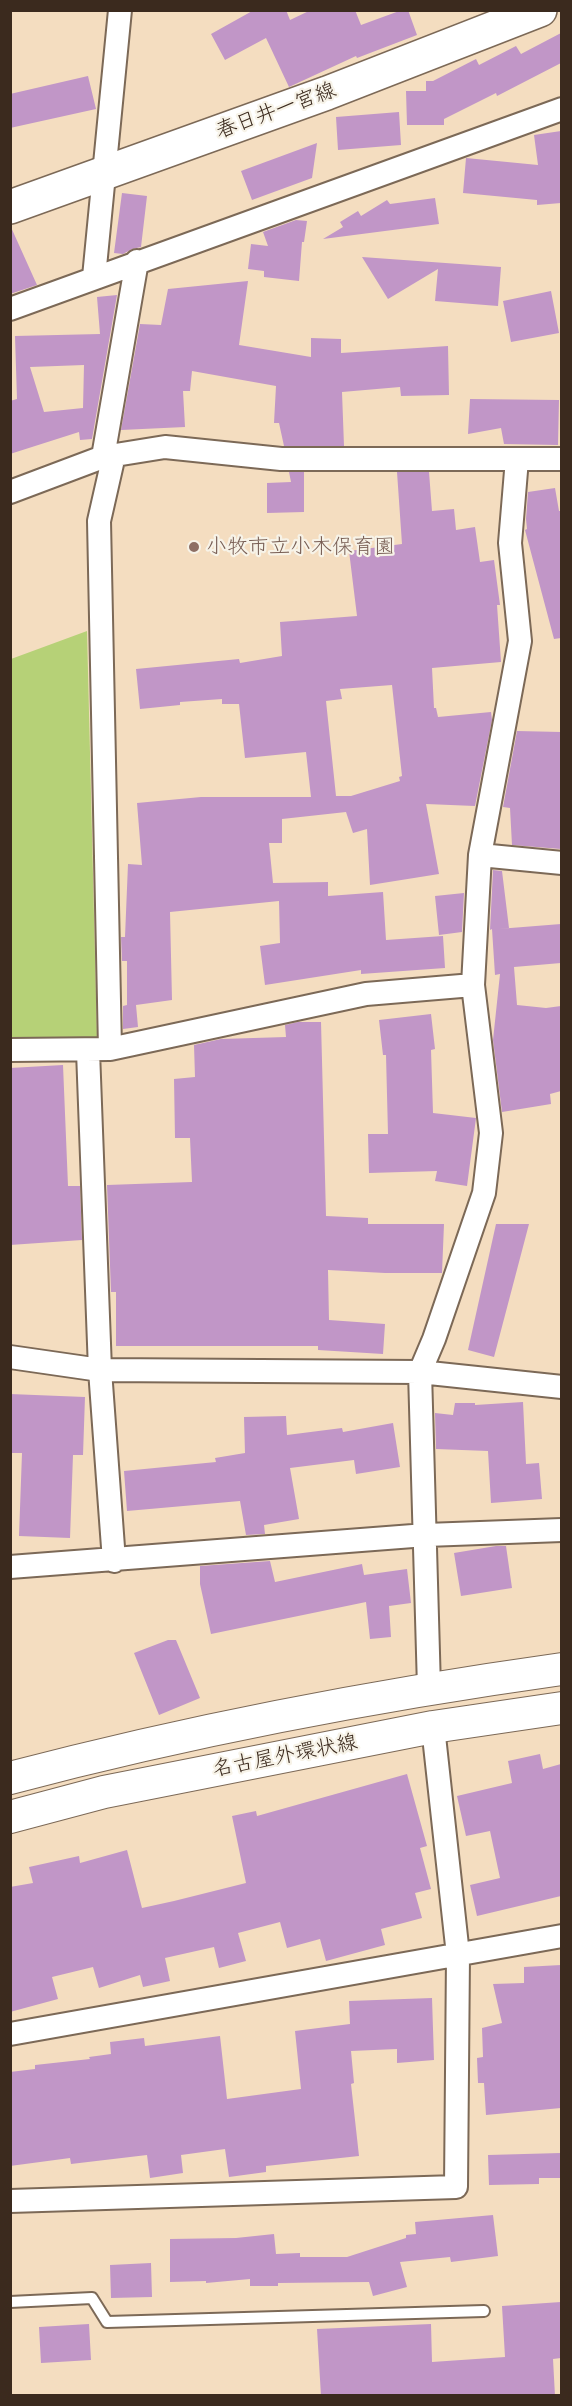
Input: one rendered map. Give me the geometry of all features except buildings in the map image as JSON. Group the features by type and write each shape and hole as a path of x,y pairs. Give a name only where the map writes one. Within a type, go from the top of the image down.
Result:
{"main road":[{"name":"春日井一宮線","path":"10,207 327,93 540,10"},
{"name":"名古屋外環状線","path":"10,1778 116,1750 429,1688 561,1669"},
{"name":"名古屋外環状線","path":"10,1817 104,1792 433,1727 561,1708"}],"street":[{"path":"94,277 120,10"},
{"path":"10,309 561,109"},
{"path":"114,1561 100,1370 99,521 138,261"},
{"path":"10,492 109,456 165,447 281,459 561,459"},
{"path":"429,1688 420,1372 434,1339 484,1193 491,1134 473,985 480,855 520,640 510,543 518,459"},
{"path":"480,855 561,863"},
{"path":"10,1050 99,1050 366,994 473,985"},
{"path":"10,1357 100,1370 420,1372 561,1387"},
{"path":"10,1567 114,1561 426,1535 561,1530"},
{"path":"10,2201 456,2187 458,1955 433,1727"},
{"path":"10,2034 561,1936"}],"lane":[{"path":"10,2302 92,2298 107,2322 484,2311"}],"green space":[{"path":"87,631 97,1038 11,1037 11,659"}],"place":[{"name":"小牧市立小木保育園","path":"194,547"}]}
